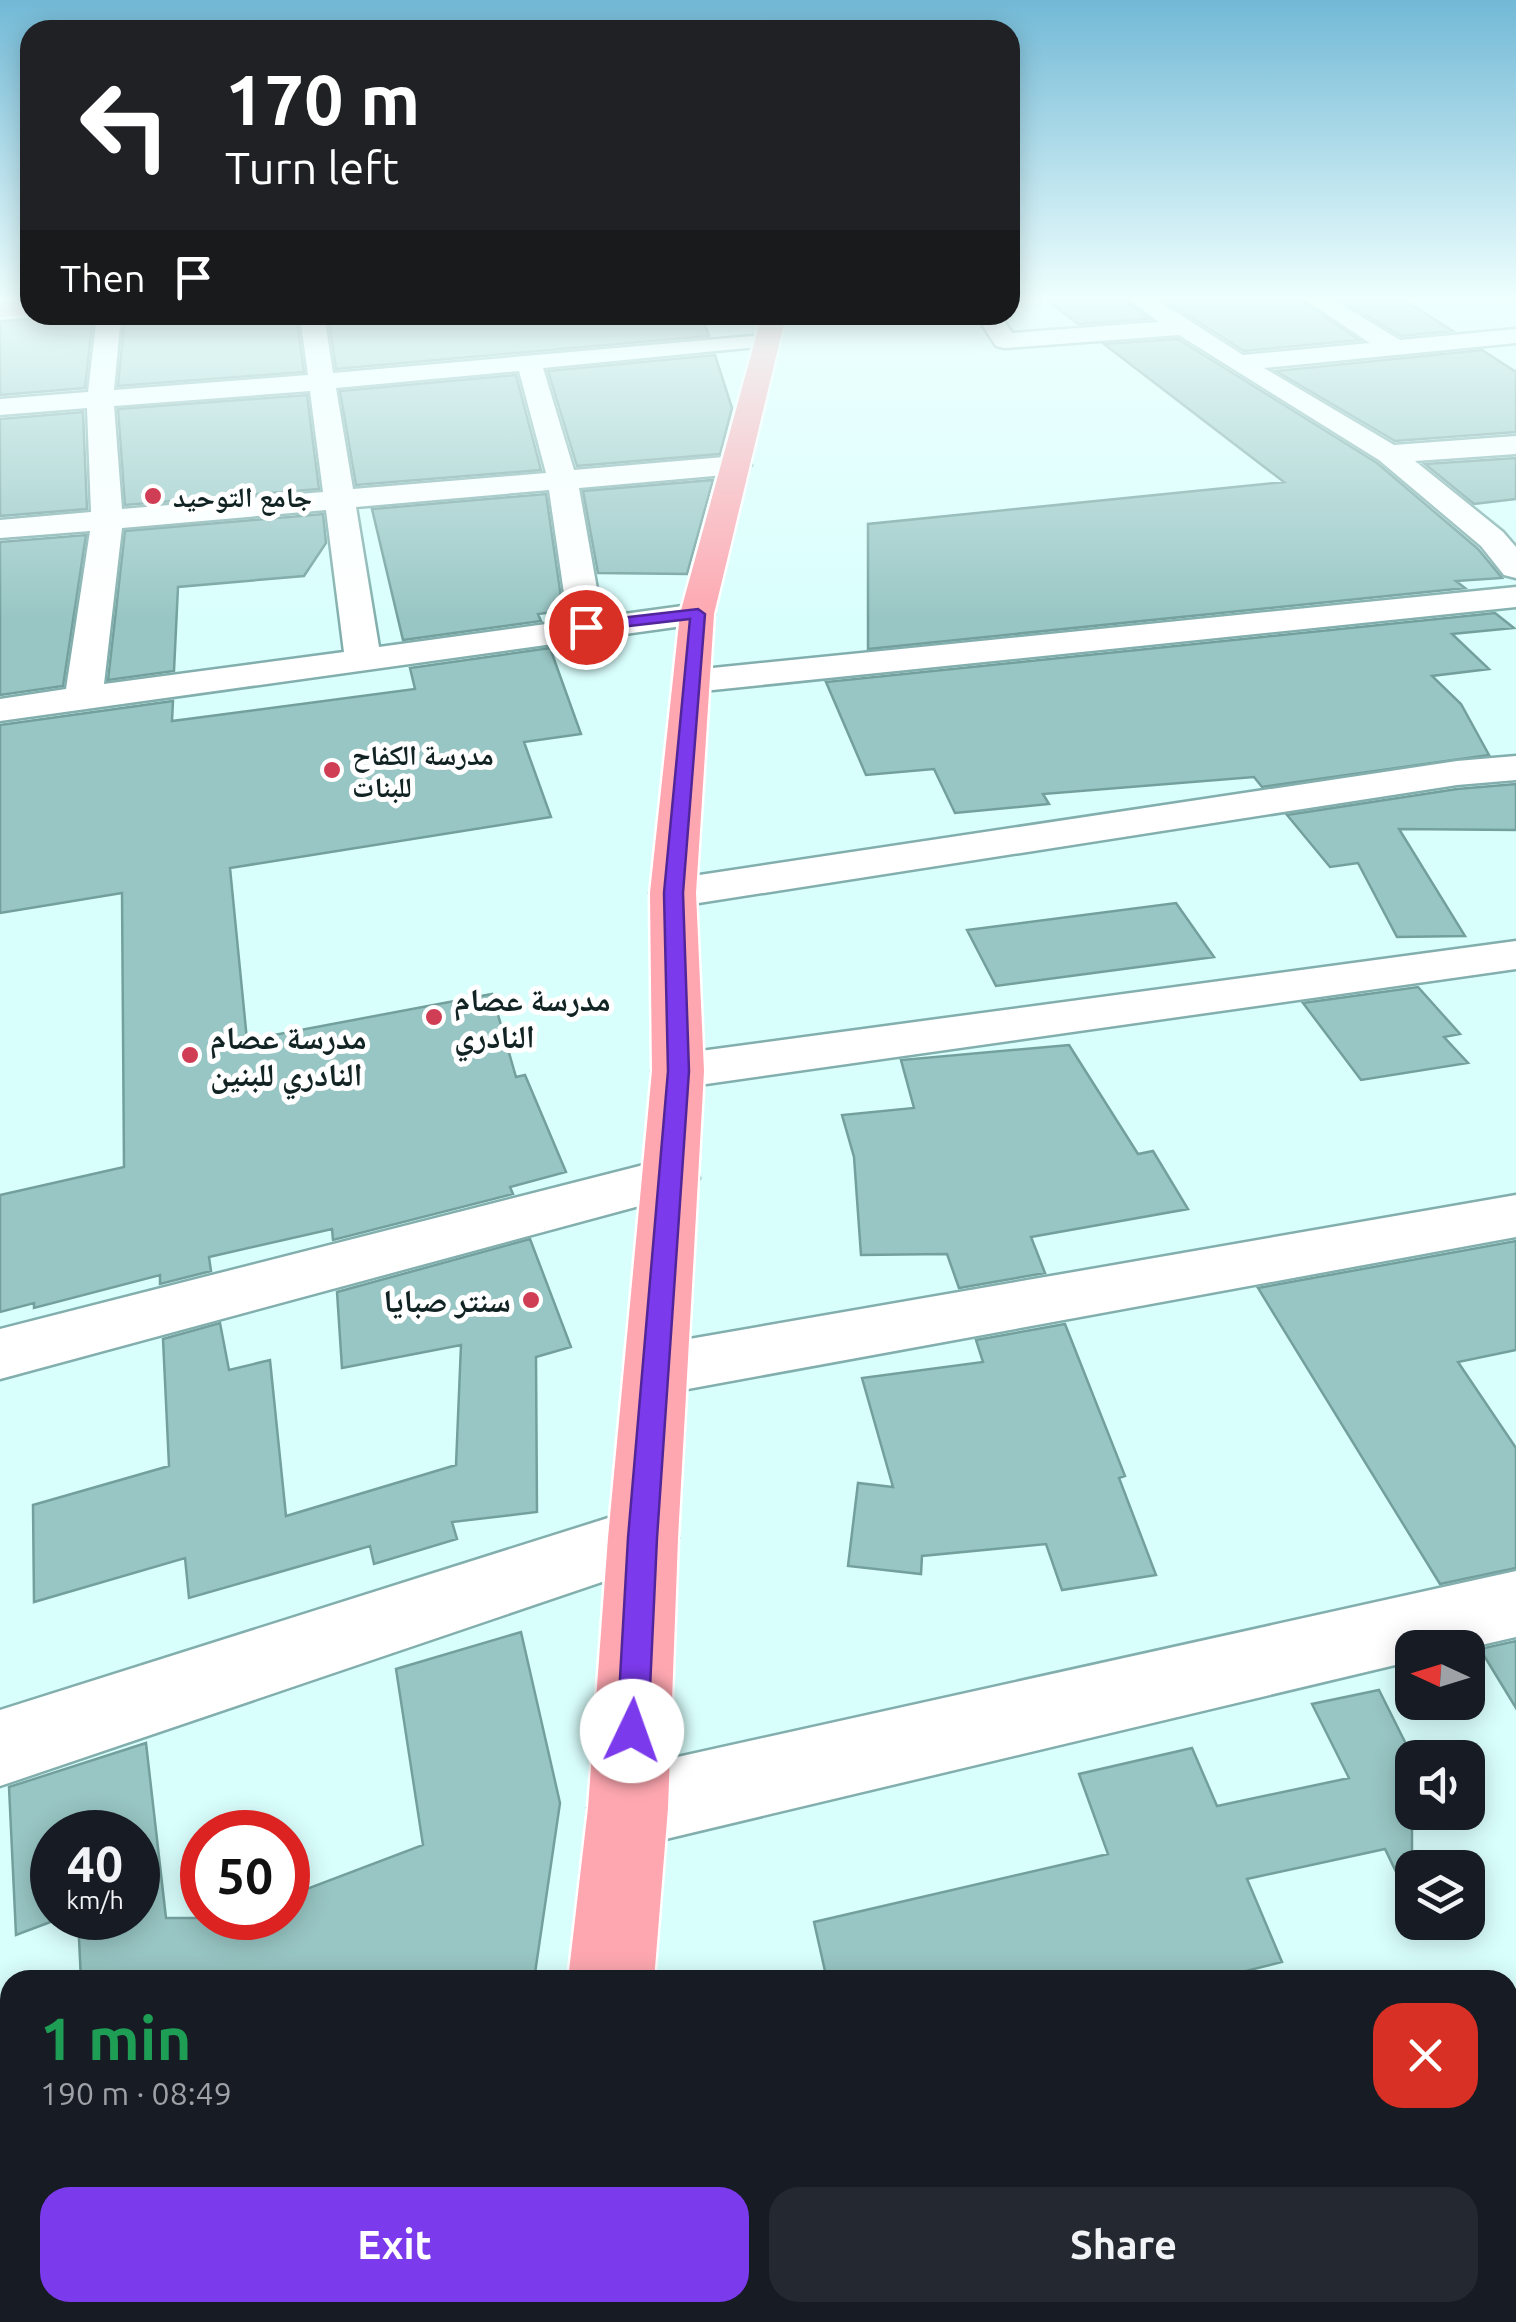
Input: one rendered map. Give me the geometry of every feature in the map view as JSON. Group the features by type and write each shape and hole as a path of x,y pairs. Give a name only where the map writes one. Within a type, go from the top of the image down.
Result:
{"main road":[{"path":"613,1970 628,1808 642,1538 678,1071 674,893 698,614 752,403"}],"street":[{"path":"0,407 61,403"},
{"path":"84,698 107,519 100,403"},
{"path":"324,403 363,658"},
{"path":"541,403 562,478 586,627"},
{"path":"1305,403 1390,454 1492,539 1516,568"},
{"path":"1390,454 1516,445"},
{"path":"0,529 736,465"},
{"path":"693,682 1516,596"},
{"path":"0,710 698,614"},
{"path":"674,893 1457,773 1516,768"},
{"path":"678,1071 1516,955"},
{"path":"0,1354 670,1178"},
{"path":"656,1370 1516,1216"},
{"path":"0,1748 642,1538"},
{"path":"628,1808 1516,1604"}],"building":[{"path":"194,403 308,403 319,489 125,505 118,409"},
{"path":"342,403 523,403 541,470 356,485"},
{"path":"558,403 731,403 720,454 577,466"},
{"path":"1181,403 1281,403 1377,463 1478,549 1502,578 1456,581 1465,588 868,649 868,524 1284,482"},
{"path":"1331,403 1516,403 1516,432 1395,441"},
{"path":"83,412 87,509 0,516 0,419"},
{"path":"1516,458 1516,499 1474,504 1425,464"},
{"path":"713,480 687,574 598,573 583,491"},
{"path":"546,494 563,611 538,614 541,621 403,640 372,509"},
{"path":"323,514 326,543 304,576 178,587 174,671 108,680 125,531"},
{"path":"86,535 63,686 0,695 0,542"},
{"path":"1495,613 1514,628 1452,634 1489,669 1432,676 1461,704 1489,755 1262,787 1254,777 1043,794 1049,804 955,813 934,769 866,775 826,682"},
{"path":"550,648 581,734 524,742 551,817 230,868 247,1040 492,994 516,1077 525,1075 566,1172 510,1187 513,1194 333,1240 332,1229 209,1257 211,1271 160,1284 160,1275 34,1308 34,1303 0,1312 0,1195 124,1167 122,893 0,913 0,725 173,701 172,721 415,689 410,668"},
{"path":"1516,784 1516,830 1399,829 1465,936 1397,937 1358,863 1330,867 1287,815 1457,789"},
{"path":"1176,903 1214,957 996,986 967,930"},
{"path":"1418,987 1460,1034 1444,1037 1468,1063 1361,1080 1303,1003"},
{"path":"1069,1045 1138,1154 1153,1151 1188,1209 1031,1237 1045,1273 959,1288 947,1254 861,1255 854,1157 842,1115 914,1108 901,1060"},
{"path":"530,1239 571,1347 536,1357 537,1512 452,1522 457,1539 374,1564 370,1546 189,1598 185,1558 34,1602 33,1505 169,1466 163,1339 220,1323 229,1370 270,1360 286,1516 456,1465 461,1345 342,1368 337,1292"},
{"path":"1516,1241 1516,1350 1458,1362 1516,1448 1516,1568 1440,1584 1258,1288"},
{"path":"1065,1324 1125,1476 1119,1478 1156,1575 1062,1590 1046,1544 922,1556 921,1574 848,1566 858,1483 893,1487 862,1378 983,1362 976,1340"},
{"path":"521,1632 560,1803 535,1970 81,1970 79,1940 160,1940 160,1866 166,1918 180,1918 180,1940 310,1940 310,1888 423,1845 396,1669"},
{"path":"1516,1641 1516,1708 1485,1657 1485,1648"},
{"path":"1379,1690 1404,1740 1395,1740 1395,1830 1412,1830 1412,1850 1395,1850 1395,1870 1385,1849 1247,1879 1282,1962 1250,1970 825,1970 814,1922 1108,1854 1079,1774 1192,1748 1217,1806 1349,1778 1312,1704"},
{"path":"146,1743 154,1810 30,1810 30,1930 16,1935 9,1787"}],"place":[{"name":"جامع التوحيد","path":"153,496"},
{"name":"مدرسة الكفاح للبنات","path":"332,770"},
{"name":"مدرسة عصام النادري","path":"434,1017"},
{"name":"مدرسة عصام النادري للبنين","path":"190,1055"},
{"name":"سنتر صبايا","path":"531,1300"}],"route":[{"path":"586,627 698,614 674,893 678,1071 642,1538 632,1731"}]}
